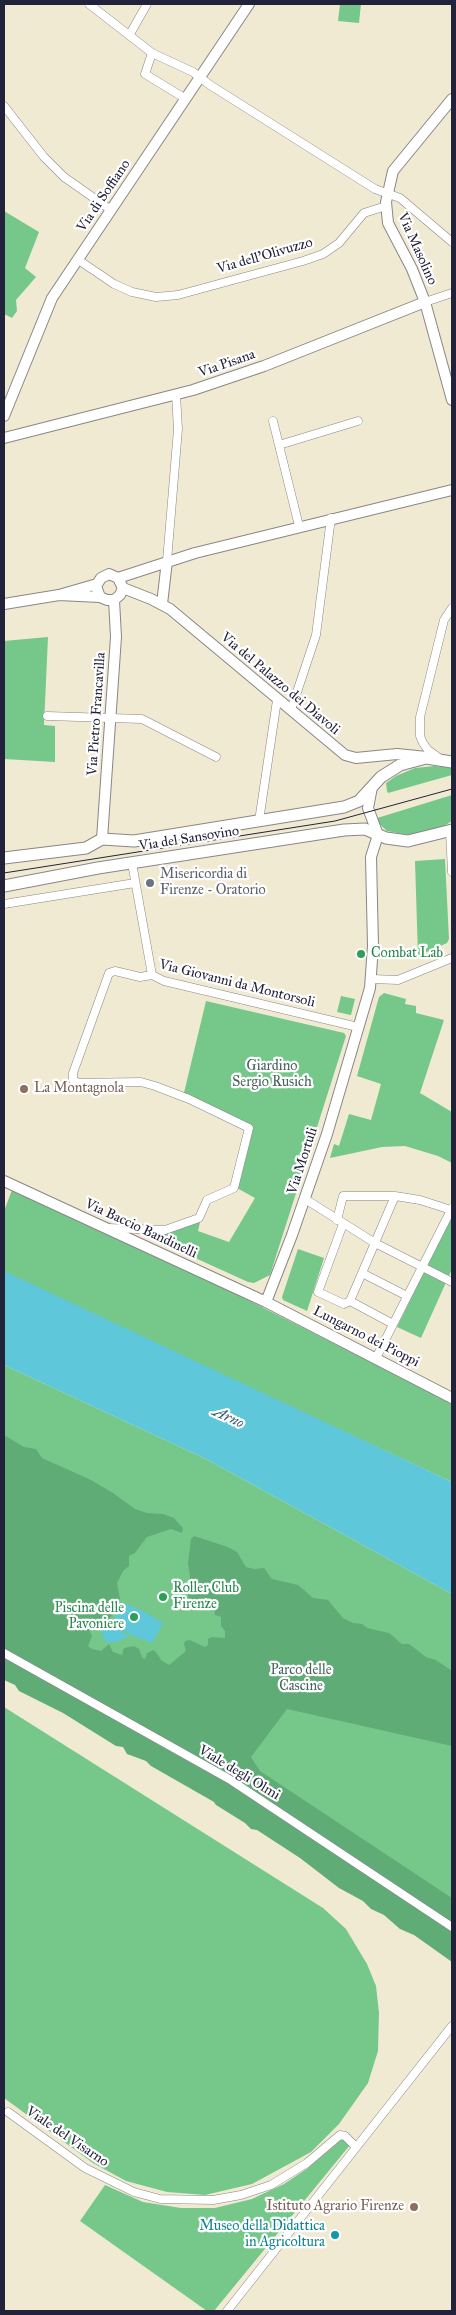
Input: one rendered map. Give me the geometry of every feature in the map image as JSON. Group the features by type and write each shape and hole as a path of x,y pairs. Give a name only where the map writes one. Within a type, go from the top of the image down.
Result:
{"main road":[{"name":"Via del Sansovino","path":"4,858 86,848 103,835 134,841 352,805 361,799 381,777 396,767 410,762 446,760"},
{"name":"Via del Sansovino","path":"4,886 132,863 352,829 365,829 408,841 451,831"}],"street":[{"path":"89,4 152,53 193,72 374,189 400,198 452,242"},
{"path":"130,34 147,4"},
{"name":"Via di Soffiano","path":"4,416 50,304 77,259 201,78 249,4"},
{"path":"152,53 145,74 186,99"},
{"path":"386,206 387,192 393,171 452,99"},
{"path":"4,106 44,157 64,177 111,210"},
{"name":"Via dell'Olivuzzo","path":"77,259 114,284 132,292 156,297 178,295 318,256 338,243 364,213 386,206"},
{"name":"Via Masolino","path":"386,206 391,230 412,269 426,302 452,400"},
{"name":"Via Pisana","path":"4,438 176,395 264,366 452,293"},
{"path":"162,604 178,429 176,395"},
{"path":"273,421 299,526"},
{"path":"278,445 358,421"},
{"path":"441,493 452,484"},
{"path":"118,578 167,560 331,518 452,490"},
{"path":"291,710 316,636 331,518"},
{"path":"4,604 59,595 97,584 104,575 112,574 118,578 123,588 120,595 114,600 100,597 59,595"},
{"path":"97,584 100,597"},
{"name":"Via del Palazzo dei Diavoli","path":"123,588 162,604 347,756 361,758 403,754 446,760"},
{"name":"Via Pietro Francavilla","path":"103,835 116,637 114,600"},
{"path":"446,760 428,750 423,743 420,736 420,717 444,620 452,608"},
{"path":"258,822 277,700"},
{"path":"47,716 112,717 142,720 216,756"},
{"path":"372,787 368,808 378,834 371,857 372,979 398,980 452,958"},
{"path":"451,831 452,872"},
{"path":"132,863 152,975"},
{"path":"4,904 135,884"},
{"name":"Via Giovanni da Montorsoli","path":"106,1228 165,1230 199,1218 207,1200 234,1188 249,1128 189,1099 155,1086 136,1081 79,1083 73,1080 73,1073 109,973 115,971 140,977 152,975 164,981 358,1027"},
{"name":"Via Mortuli","path":"266,1302 305,1199 372,979"},
{"name":"Via Baccio Bandinelli","path":"4,1181 266,1302"},
{"path":"376,1358 452,1209 420,1200 395,1196 343,1196 340,1222 318,1292 344,1304 350,1301 395,1196"},
{"path":"305,1199 375,1243 422,1265 452,1282"},
{"path":"362,1273 407,1296"},
{"path":"350,1301 393,1324"},
{"name":"Lungarno dei Pioppi","path":"266,1302 452,1398"},
{"name":"Viale degli Olmi","path":"4,1654 234,1782 452,1927"},
{"path":"227,2311 452,2026"},
{"name":"Viale del Visarno","path":"8,2112 85,2168 134,2192 160,2199 213,2200 241,2194 271,2185 306,2163 339,2136 345,2136 356,2147"}],"green space":[{"path":"340,4 361,4 359,23 338,21"},
{"path":"4,211 39,232 25,268 36,277 16,300 17,311 12,318 4,314"},
{"path":"48,637 44,725 55,726 55,762 4,759 4,641"},
{"path":"435,766 452,768 452,775 388,793 386,783 396,776 415,768"},
{"path":"452,795 452,821 441,828 415,834 403,834 387,831 374,819"},
{"path":"445,859 449,939 447,943 418,956 415,861"},
{"path":"384,993 406,999 405,1004 416,1006 416,1013 444,1020 420,1093 452,1112 452,1163 438,1156 405,1146 382,1147 330,1158 334,1144 339,1146 349,1114 371,1120 381,1084 357,1076 379,997"},
{"path":"341,996 355,999 351,1015 337,1012"},
{"name":"Giardino Sergio Rusich","path":"206,1001 344,1033 346,1036 270,1275 254,1283 160,1242 165,1230 201,1218 198,1231 229,1242 255,1198 237,1188 250,1128 183,1097"},
{"path":"12,1190 220,1286 452,1403 452,1482 4,1273 4,1211"},
{"path":"452,1215 452,1269 421,1338 397,1327"},
{"path":"298,1249 324,1258 307,1311 283,1300 282,1297"},
{"name":"Parco delle Cascine","path":"4,1365 206,1459 452,1594 452,1957 229,1808 4,1676"},
{"path":"4,1435 24,1447 36,1449 42,1458 89,1479 135,1509 174,1518 183,1528 182,1533 171,1529 147,1537 135,1553 129,1556 129,1566 123,1571 117,1583 120,1599 117,1602 115,1611 108,1621 93,1624 89,1630 92,1636 88,1646 92,1649 101,1651 109,1644 113,1652 122,1655 124,1648 134,1646 139,1649 142,1657 145,1659 147,1653 153,1650 161,1660 169,1665 186,1651 185,1641 190,1640 205,1647 208,1645 208,1639 212,1637 225,1638 225,1631 221,1626 221,1617 215,1615 212,1606 192,1605 188,1597 190,1576 188,1563 191,1539 194,1536 228,1547 237,1552 246,1567 254,1569 264,1568 272,1579 298,1585 313,1598 328,1600 343,1618 353,1623 362,1624 367,1628 389,1633 402,1644 409,1644 426,1657 436,1660 452,1671 452,1746 287,1709 251,1757 260,1771 452,1898 452,1962 414,1935 400,1929 384,1915 371,1909 363,1901 339,1888 300,1858 257,1830 251,1829 214,1802 151,1766 146,1761 127,1754 123,1747 116,1746 63,1713 19,1691 15,1685 4,1680"},
{"path":"4,1707 323,1908 346,1929 367,1964 376,1986 379,2013 378,2051 368,2083 339,2124 311,2152 252,2184 205,2195 167,2192 126,2181 93,2163 4,2098"},
{"path":"343,2138 350,2145 214,2311 207,2311 80,2221 105,2185 143,2202 181,2208 215,2208 252,2199 284,2184 308,2168"}],"water":[{"name":"Arno","path":"4,1271 452,1482 452,1594 206,1459 4,1365"},
{"name":"Piscina delle Pavoniere","path":"123,1603 143,1611 163,1623 152,1643 131,1635 112,1623"},
{"name":"Piscina delle Pavoniere","path":"111,1624 129,1636 116,1642 105,1642 101,1630"}],"tram line":[{"path":"4,873 335,821 452,789"}],"place":[{"name":"Misericordia di Firenze - Oratorio","path":"150,883"},
{"name":"Combat Lab","path":"361,954"},
{"name":"La Montagnola","path":"24,1089"},
{"name":"Roller Club Firenze","path":"163,1597"},
{"name":"Piscina delle Pavoniere","path":"134,1617"},
{"name":"Istituto Agrario Firenze","path":"414,2207"},
{"name":"Museo della Didattica in Agricoltura","path":"335,2235"}]}
